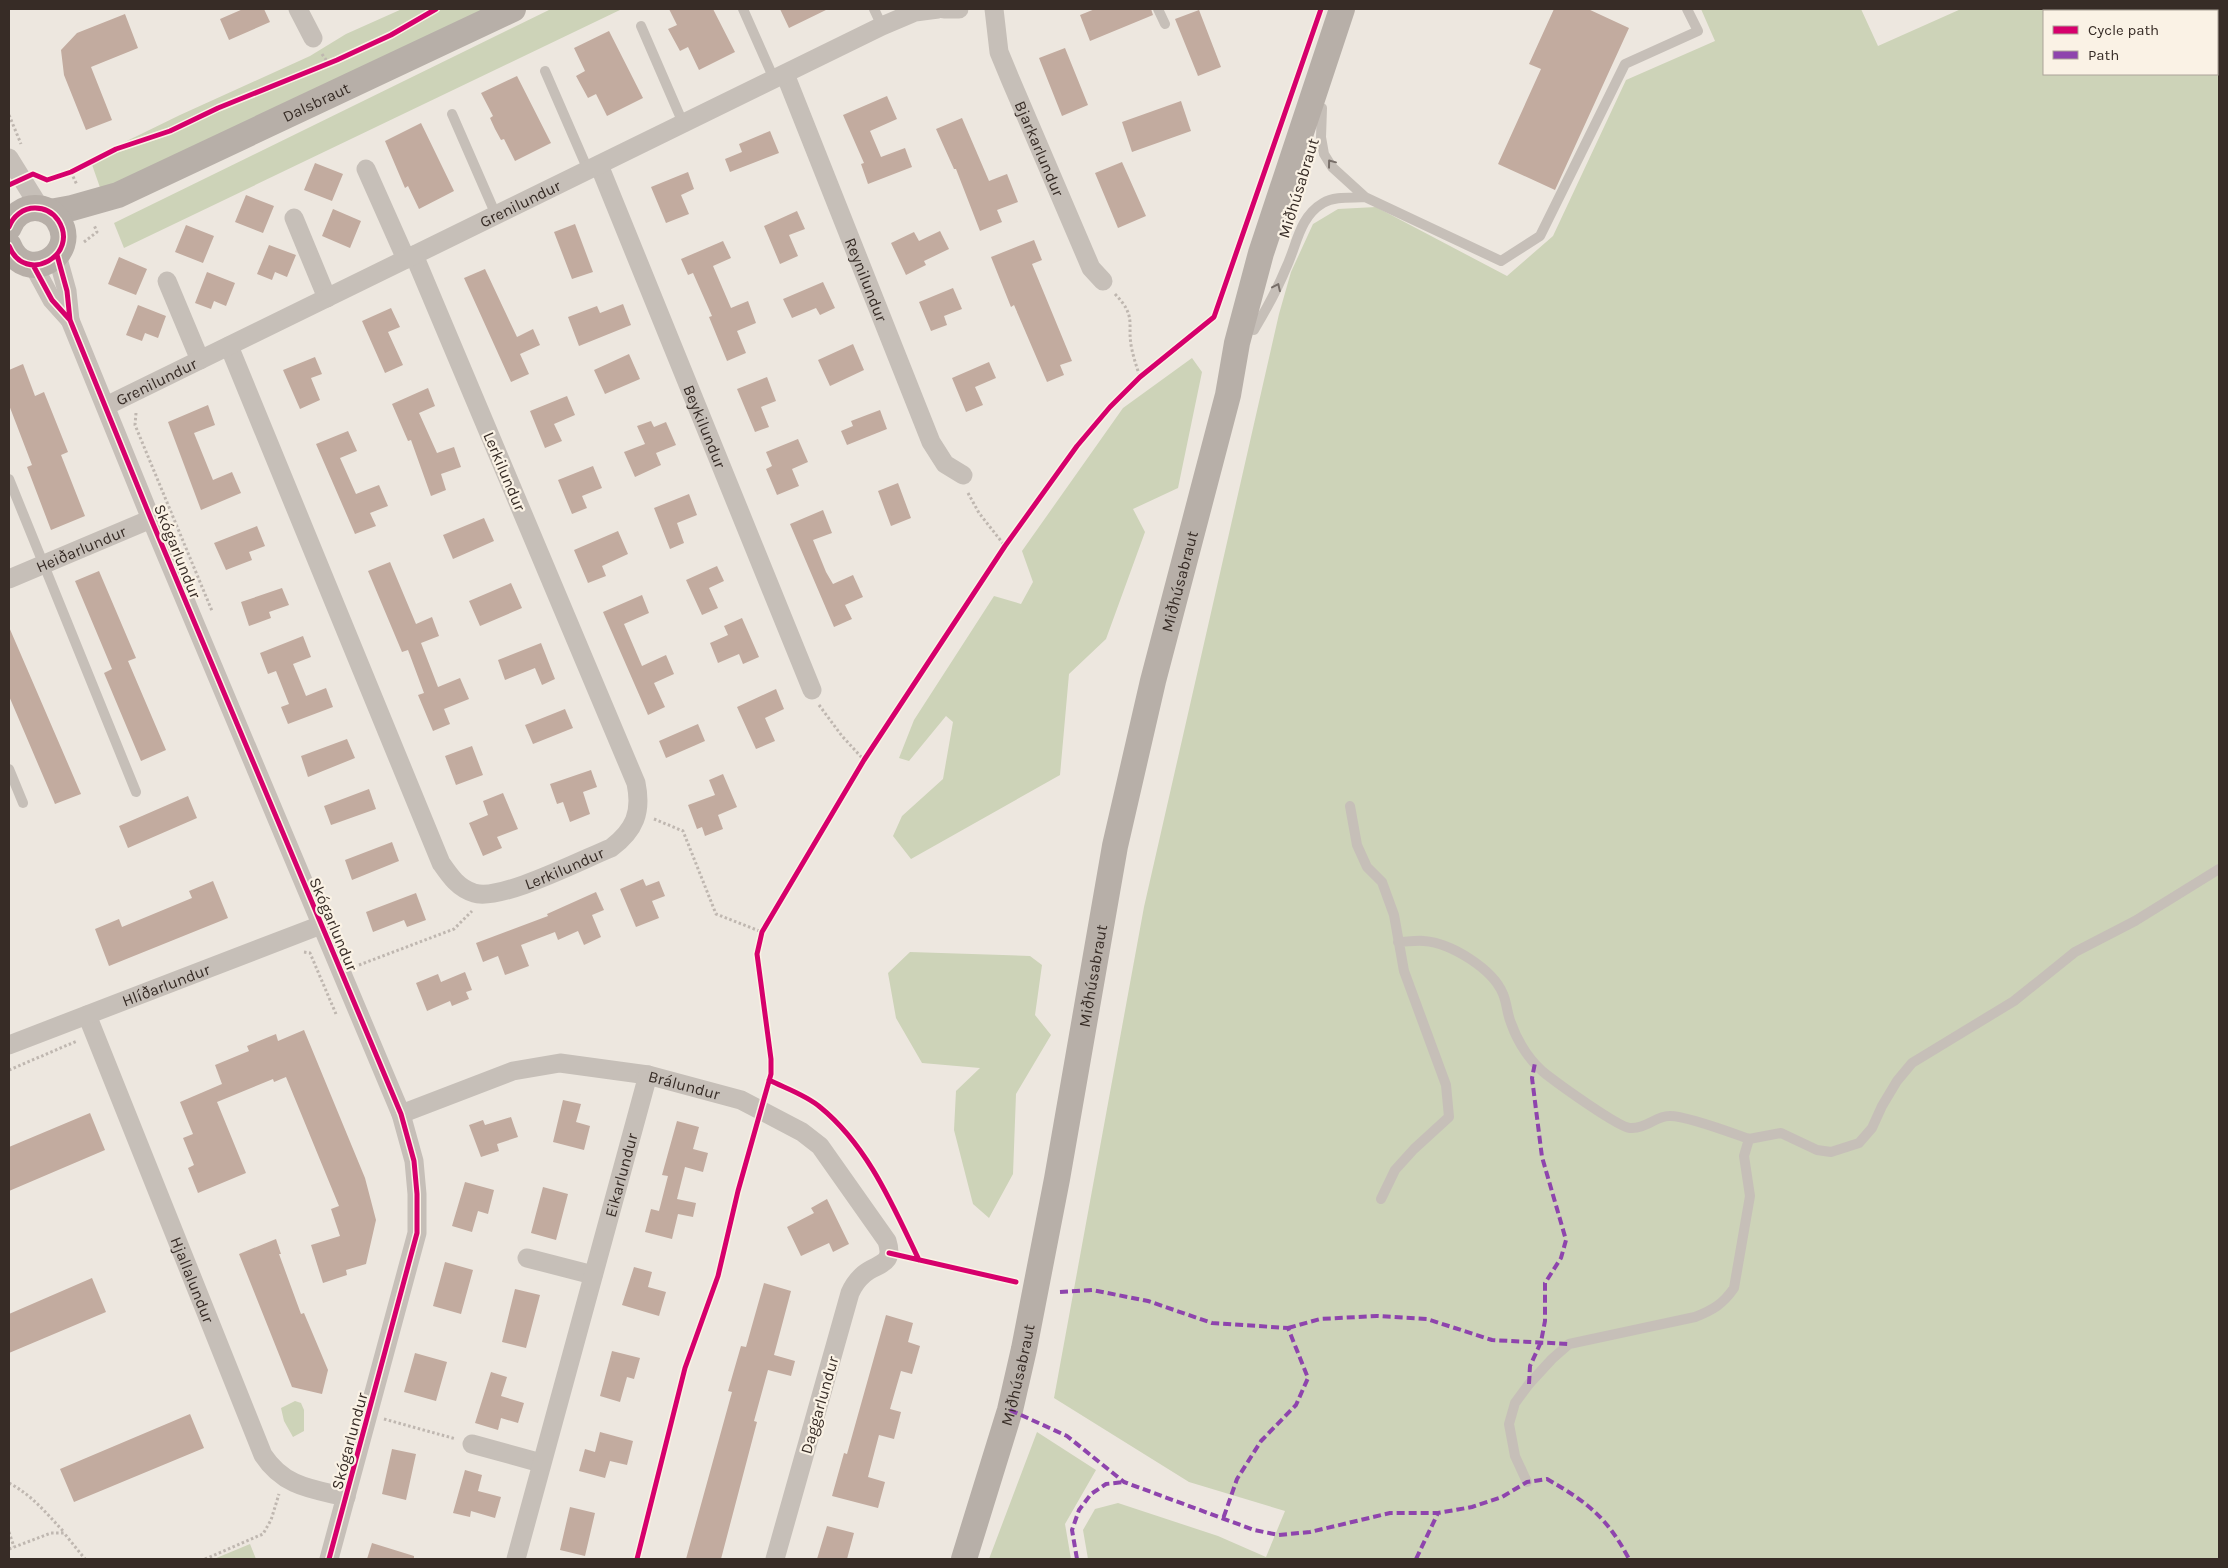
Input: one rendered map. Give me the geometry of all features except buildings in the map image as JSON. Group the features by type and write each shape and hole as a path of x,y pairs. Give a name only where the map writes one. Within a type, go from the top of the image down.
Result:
{"street":[{"path":"298,9 313,38"},
{"name":"Dalsbraut","path":"10,219 25,210 72,208 118,196 513,9"},
{"name":"Grenilundur","path":"106,406 882,26 915,12 938,9"},
{"path":"944,9 959,9"},
{"name":"Bjarkarlundur","path":"994,9 999,52 1091,268 1102,281"},
{"name":"Miðhúsabraut","path":"964,1559 1010,1410 1057,1179 1116,846 1153,681 1228,395 1237,343 1261,253 1342,9"},
{"name":"Miðhúsabraut","path":"1228,395 1254,330 1322,108 1356,9"},
{"name":"Reynilundur","path":"779,76 931,442 945,464 963,475"},
{"path":"9,158 45,210 61,225 60,248"},
{"name":"Beykilundur","path":"593,167 812,690"},
{"name":"Lerkilundur","path":"229,346 440,863 454,882 464,889 485,895 508,891 611,848 626,837 633,825 637,811 638,794 632,769 410,257 366,169"},
{"name":"Dalsbraut","path":"18,258 42,264 118,196"},
{"path":"294,218 327,298"},
{"name":"Skógarlundur","path":"60,248 70,320 151,519 401,1114 414,1161 417,1194 417,1233 329,1559"},
{"name":"Skógarlundur","path":"18,258 70,320"},
{"path":"167,281 200,360"},
{"name":"Heiðarlundur","path":"9,579 151,519"},
{"name":"Hlíðarlundur","path":"9,1045 321,925"},
{"name":"Hjallalundur","path":"87,1015 263,1455 271,1468 296,1485 346,1497"},
{"name":"Brálundur","path":"401,1114 513,1070 560,1064 648,1075 741,1100 802,1132 820,1146 887,1241 889,1254 882,1266"},
{"name":"Eikarlundur","path":"516,1559 648,1075"},
{"path":"527,1258 593,1275"},
{"name":"Daggarlundur","path":"775,1559 850,1294 864,1274 882,1266"},
{"path":"472,1444 541,1463"}],"lane":[{"path":"744,9 779,76"},
{"path":"874,9 882,26"},
{"path":"1158,9 1165,24"},
{"path":"1322,108 1321,136 1324,154 1332,167 1365,198 1501,261 1540,236 1625,64 1698,31 1687,9"},
{"path":"641,26 683,123"},
{"path":"545,71 593,167"},
{"path":"452,114 496,215"},
{"path":"1254,330 1287,267 1301,226 1311,211 1325,202 1341,198 1365,198"},
{"path":"9,479 136,792"},
{"path":"9,769 23,804"},
{"path":"1350,806 1357,844 1367,867 1382,882 1394,915 1404,971 1446,1085 1449,1117 1414,1149 1395,1170 1381,1199"},
{"path":"1398,942 1425,941 1441,945 1467,956 1484,969 1503,993 1511,1023 1526,1052 1535,1063 1546,1075 1629,1128 1645,1126 1669,1116 1692,1120 1749,1139 1781,1133 1817,1150 1831,1152 1859,1143 1872,1128 1882,1106 1897,1081 1912,1063 2014,1001 2075,952 2135,921 2219,869"},
{"path":"1527,1482 1515,1456 1509,1424 1515,1403 1529,1384 1552,1359 1569,1344 1695,1318 1713,1310 1725,1300 1734,1288 1750,1196 1744,1156 1749,1139"}],"path":[{"path":"1102,281 1126,306 1130,319 1132,349 1140,377"},
{"path":"963,475 968,495 978,513 1005,546"},
{"path":"812,690 821,710 864,760"},
{"path":"637,811 683,831 716,914 762,932"},
{"path":"359,966 454,929 463,922 485,895"},
{"path":"292,936 298,950 310,953 336,1014"},
{"path":"9,1070 95,1034"},
{"path":"381,1418 472,1444"},
{"path":"205,1559 263,1534 270,1520 284,1478"},
{"path":"9,1483 36,1501 85,1559"},
{"path":"9,1532 14,1547"},
{"path":"9,1548 51,1533 64,1533"}],"green space":[{"path":"402,9 488,9 103,196 90,159 180,115 310,56 346,34"},
{"path":"551,9 622,9 124,248 114,223"},
{"path":"1701,9 1861,9 1878,46 1961,9 2219,9 2219,1559 1088,1559 1083,1530 1095,1509 1118,1503 1218,1536 1266,1557 1285,1511 1189,1482 1054,1398 1144,907 1279,314 1291,272 1313,224 1338,209 1376,207 1507,276 1553,236 1626,80 1715,41"},
{"path":"1192,358 1202,372 1178,488 1133,509 1145,532 1106,639 1069,674 1060,775 911,859 893,836 902,816 943,779 953,722 946,716 909,761 899,758 914,720 994,596 1021,604 1033,582 1022,551 1123,408"},
{"path":"910,952 1030,956 1042,965 1035,1015 1051,1035 1016,1094 1013,1174 989,1218 973,1204 954,1130 956,1091 980,1068 922,1063 896,1018 888,973"},
{"path":"295,1401 301,1403 304,1410 304,1431 293,1437 284,1421 281,1408"},
{"path":"1037,1432 1096,1470 1065,1524 1071,1559 989,1559"},
{"path":"250,1544 256,1559 214,1559"}],"marked path":[{"path":"1529,1384 1530,1366 1541,1342 1545,1321 1545,1283 1561,1258 1566,1240 1542,1157 1532,1078 1535,1063"},
{"path":"1060,1292 1092,1290 1148,1301 1212,1323 1288,1328 1308,1378 1296,1405 1261,1441 1237,1479 1223,1519"},
{"path":"1288,1328 1320,1319 1377,1316 1427,1319 1492,1340 1569,1344"},
{"path":"1010,1410 1067,1436 1124,1482 1254,1530 1279,1535 1310,1532 1390,1513 1438,1513 1472,1507 1502,1497 1527,1482 1547,1479 1574,1495 1595,1512 1613,1532 1629,1559"},
{"path":"1077,1559 1072,1530 1079,1510 1091,1494 1106,1484 1124,1482"},
{"path":"1416,1559 1438,1513"}],"cycle path":[{"path":"9,185 33,174 47,180 71,172 116,149 170,131 218,108 337,60 391,35 436,9"},
{"path":"637,1559 685,1368 718,1276 738,1191 771,1074 771,1059 757,954 762,932 864,760 1005,546 1077,446 1110,407 1140,377 1214,317 1321,9"},
{"path":"9,227 16,216 23,211 39,208 54,215 63,233 62,244 57,254 48,261 38,265 27,264 17,258 9,246"},
{"path":"57,255 67,291 70,320 151,519 401,1114 414,1161 417,1194 417,1233 329,1559"},
{"path":"33,265 52,300 70,320"},
{"path":"769,1080 802,1095 820,1107 852,1140 878,1178 919,1260"},
{"path":"889,1253 1016,1282"}]}
